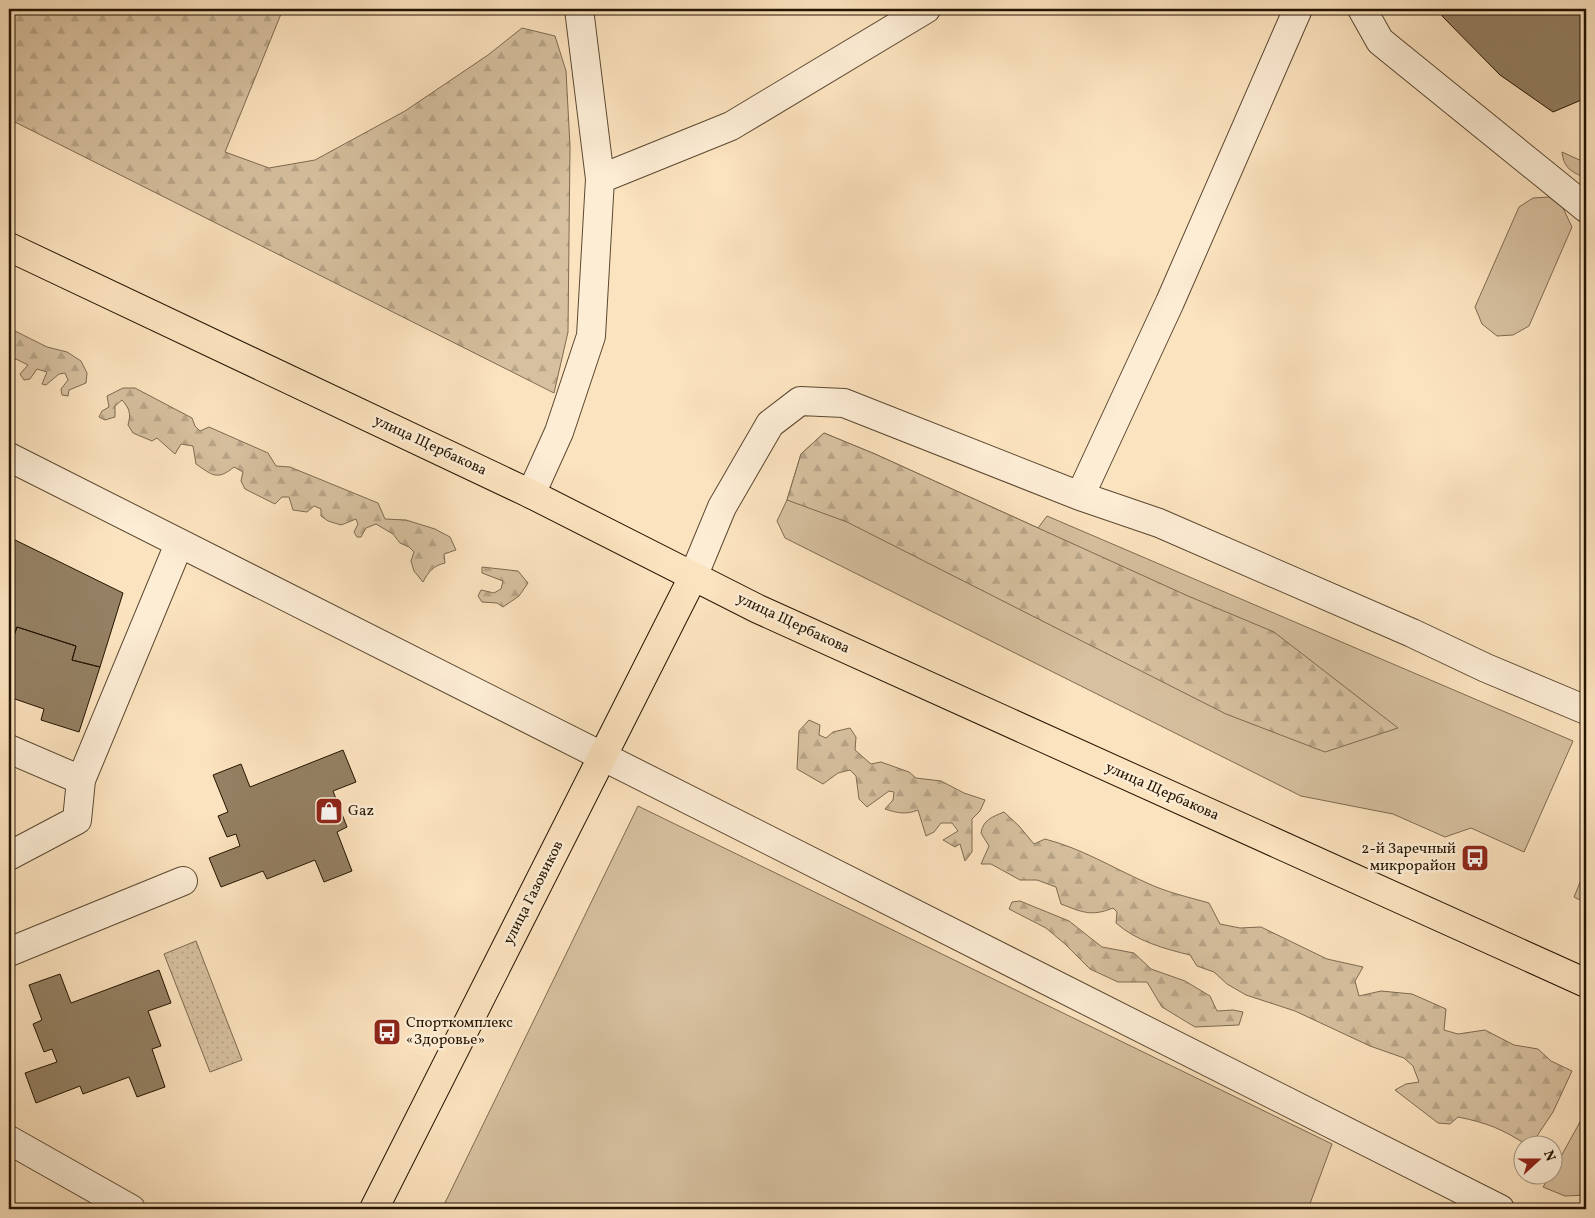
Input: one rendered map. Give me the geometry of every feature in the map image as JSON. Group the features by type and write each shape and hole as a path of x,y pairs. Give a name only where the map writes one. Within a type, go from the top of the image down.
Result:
{"main road":[{"name":"улица Щербакова","path":"9,246 531,494 758,609 1586,983"},
{"name":"улица Газовиков","path":"374,1209 692,577"}],"lane":[{"path":"531,494 559,432 591,336 600,179 579,9"},
{"path":"600,179 731,126 926,9"},
{"path":"1080,496 1170,302 1298,9"},
{"path":"1362,9 1380,41 1586,208"},
{"path":"692,577 722,507 770,424 800,401 844,403 1080,496 1160,524 1486,668 1586,710"},
{"path":"9,457 1473,1203 1500,1209"},
{"path":"9,856 77,820 82,780 180,544"},
{"path":"9,749 82,780"},
{"path":"9,952 183,880"},
{"path":"9,1140 131,1209"}],"green space":[{"path":"9,9 283,9 225,152 269,168 315,160 405,111 488,55 522,28 555,36 566,71 570,146 568,332 554,393 9,119"},
{"path":"1562,152 1586,163 1586,178 1567,166"},
{"path":"1549,197 1563,208 1572,227 1529,326 1513,335 1497,336 1482,324 1475,307 1519,207 1533,198"},
{"path":"9,328 47,347 67,352 81,361 87,373 86,383 69,390 68,396 62,395 61,389 68,380 65,373 59,374 46,385 42,384 47,372 37,369 30,379 24,380 20,374 28,365 16,359 9,364"},
{"path":"123,388 135,388 192,418 195,426 200,431 209,427 268,453 276,466 290,467 378,503 385,519 406,520 435,529 450,537 456,550 444,554 445,563 432,570 423,582 414,571 411,561 414,552 409,547 400,543 393,534 376,524 366,528 361,537 357,537 354,532 358,524 356,519 341,525 328,521 321,516 321,509 314,506 307,512 293,510 289,497 282,497 275,504 245,489 241,481 243,472 234,467 223,474 215,475 196,464 193,446 181,444 175,454 157,438 152,441 133,433 128,425 130,415 127,406 122,400 115,406 115,417 105,420 99,417 102,411 109,407 107,396"},
{"path":"824,433 1038,528 1047,516 1573,741 1524,852 1471,828 1445,837 1393,814 1301,796 785,538 777,521 787,500 801,454"},
{"path":"824,433 875,454 1188,596 1274,632 1398,728 1325,752 1226,714 847,522 787,500 801,454"},
{"path":"482,567 518,571 528,583 519,596 503,607 497,603 482,602 478,596 481,590 494,593 501,589 503,581 482,573"},
{"path":"809,720 820,725 819,735 826,738 833,732 850,728 856,737 855,750 871,764 881,762 909,772 916,778 941,781 964,793 985,800 980,811 972,819 972,852 965,861 960,844 955,847 943,840 958,831 952,823 941,823 934,832 926,836 918,810 902,813 885,809 893,800 894,792 889,791 867,807 859,799 856,776 850,770 838,773 823,784 797,769 799,731"},
{"path":"638,806 1332,1144 1308,1209 442,1209"},
{"path":"1004,812 1034,844 1045,839 1059,843 1154,886 1209,903 1220,924 1240,928 1261,927 1327,959 1363,967 1355,981 1359,996 1381,991 1412,994 1446,1009 1444,1030 1458,1034 1485,1030 1514,1045 1538,1049 1551,1061 1572,1071 1553,1112 1537,1136 1512,1136 1486,1124 1458,1117 1450,1124 1438,1123 1395,1090 1406,1084 1419,1082 1413,1066 1404,1058 1370,1046 1295,1011 1246,995 1227,984 1214,972 1197,966 1190,955 1151,944 1132,935 1116,923 1117,912 1113,908 1092,913 1075,909 1061,904 1056,887 1037,880 1020,880 991,864 981,864 989,846 981,833 982,829 989,820"},
{"path":"1586,868 1586,903 1574,897"},
{"path":"1020,901 1069,921 1102,947 1134,953 1151,969 1185,981 1210,996 1217,1011 1233,1010 1243,1012 1239,1025 1195,1027 1162,1007 1147,982 1118,982 1090,969 1046,928 1009,909 1012,902"},
{"path":"196,941 242,1060 210,1072 164,954"},
{"path":"1586,1111 1586,1195 1565,1196 1543,1187 1562,1186 1562,1155"}],"building":[{"path":"1438,9 1586,10 1586,98 1553,112 1500,75 1443,17"},
{"path":"9,537 123,593 100,667 72,660 76,646 17,627 12,641 9,640"},
{"path":"17,627 76,646 72,660 100,667 79,732 41,720 44,709 9,697 9,640 12,641"},
{"path":"343,750 356,782 333,791 347,827 337,832 352,871 324,882 315,860 267,879 263,871 221,887 209,858 240,846 236,834 227,837 218,816 228,812 213,775 241,764 250,787"},
{"path":"159,970 171,1003 148,1011 161,1046 152,1049 165,1087 137,1097 129,1077 83,1094 80,1086 36,1103 25,1073 57,1062 52,1049 44,1052 33,1024 42,1020 29,985 60,974 71,1003"}],"place":[{"name":"Gaz","path":"329,811"},
{"name":"2-й Заречный микрорайон","path":"1475,858"},
{"name":"Спорткомплекс «Здоровье»","path":"387,1032"}]}
